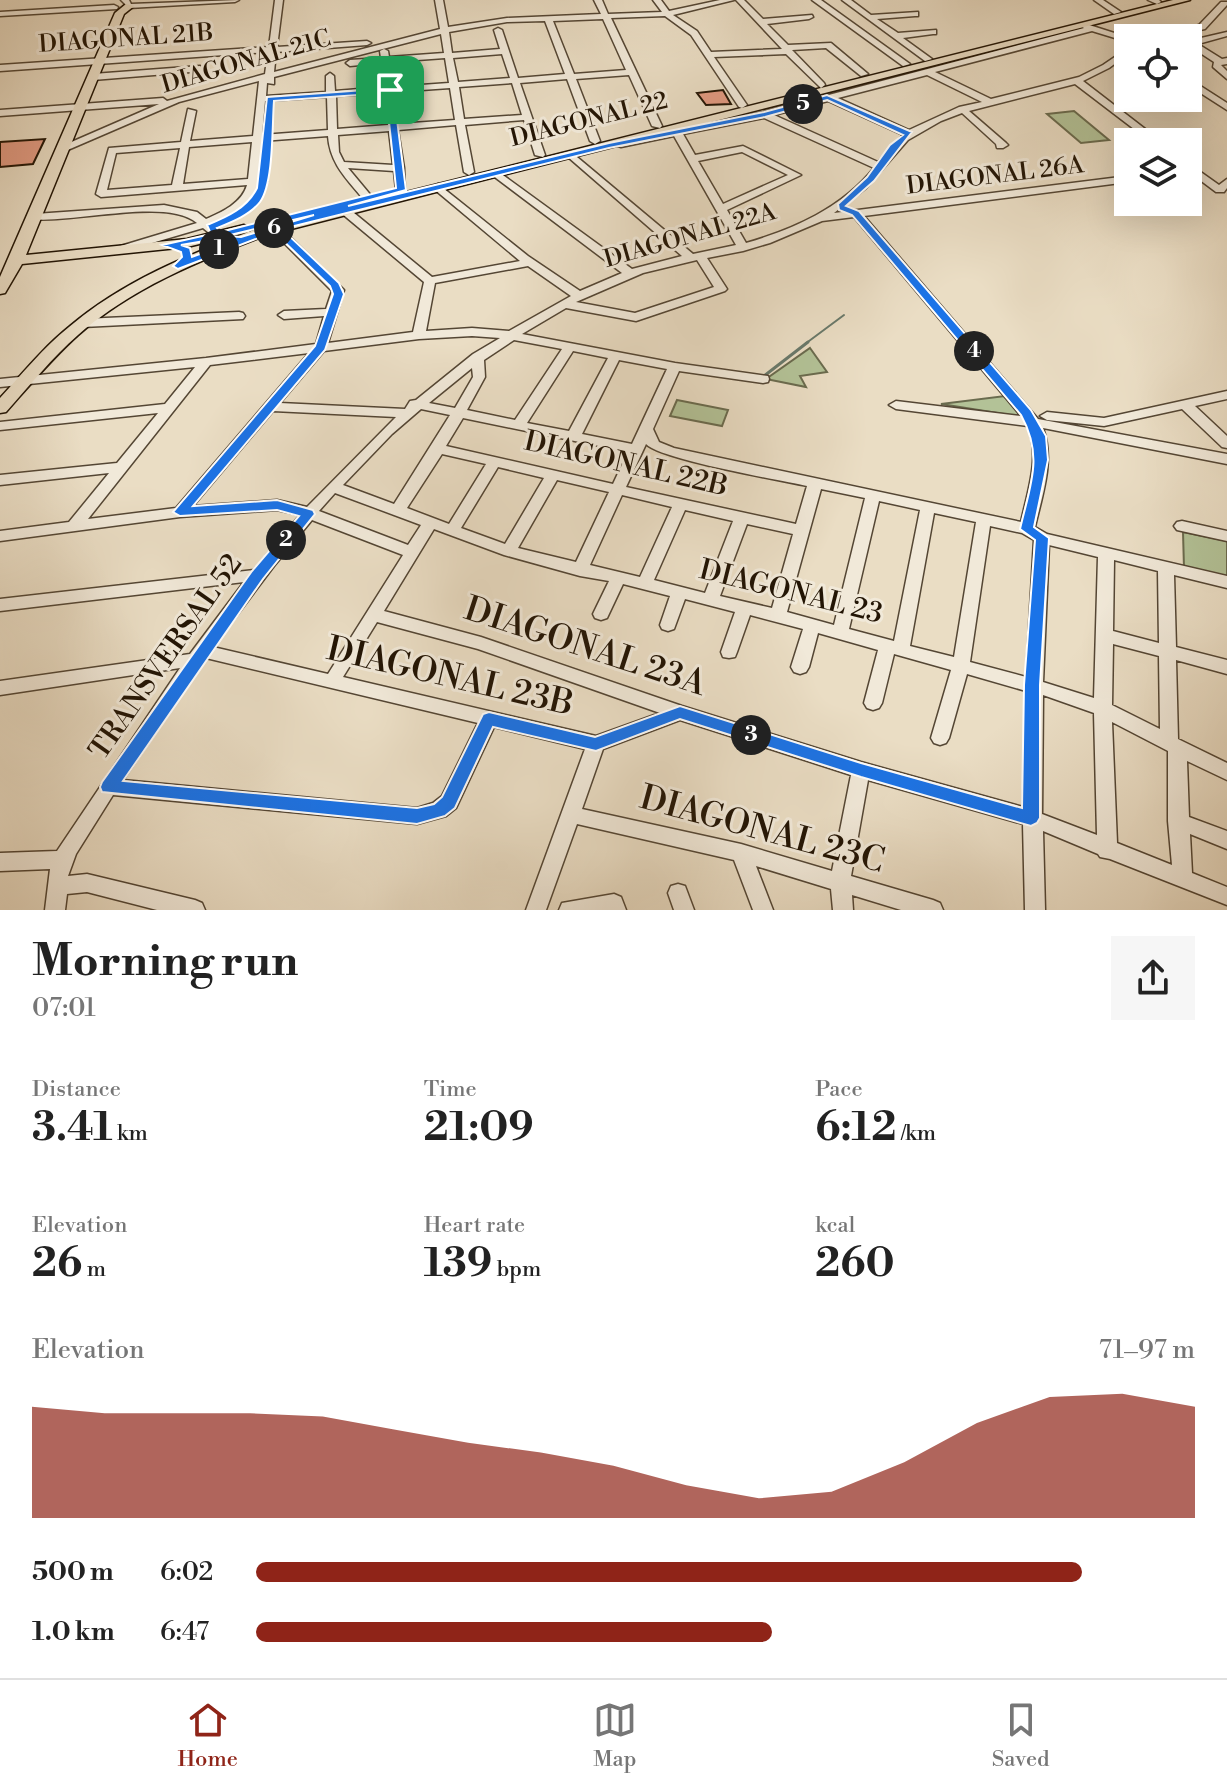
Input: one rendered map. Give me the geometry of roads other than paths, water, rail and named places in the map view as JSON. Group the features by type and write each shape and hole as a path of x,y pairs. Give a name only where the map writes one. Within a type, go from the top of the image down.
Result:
{"main road":[{"name":"DIAGONAL 22","path":"0,408 83,323 133,290 178,266 275,228 1185,0"},
{"name":"DIAGONAL 22","path":"7,264 167,245 211,228 368,198 742,105 824,91 864,74 906,64 927,65 1159,1"},
{"path":"0,288 7,264 121,3"},
{"path":"7,264 35,217 63,149 76,107 93,77 96,61"},
{"path":"211,228 224,240 242,240"},
{"path":"167,245 186,250 187,258 178,266"}],"street":[{"path":"1,15 14,0"},
{"path":"1,15 121,3 235,0"},
{"path":"117,250 211,228 251,206 260,195 258,181 265,99 263,80 269,76 279,0"},
{"path":"439,0 469,172"},
{"path":"598,0 657,126"},
{"path":"657,0 667,14 694,33 742,105"},
{"path":"445,30 495,21 606,19 667,14 730,0"},
{"path":"740,0 824,91 909,134"},
{"path":"816,0 906,64"},
{"path":"846,0 896,36 927,65 988,101"},
{"path":"1098,0 1117,12"},
{"path":"1202,27 1222,3"},
{"path":"760,22 809,17 795,6"},
{"path":"839,16 915,14"},
{"path":"549,20 595,141"},
{"path":"609,146 765,115 824,91 1087,26 1114,35"},
{"name":"DIAGONAL 21C","path":"63,149 176,100 445,30"},
{"path":"498,30 540,155"},
{"path":"896,36 933,32"},
{"path":"1202,41 1227,34"},
{"name":"DIAGONAL 21B","path":"0,68 399,41"},
{"path":"710,55 828,45 864,74"},
{"name":"DIAGONAL 21C","path":"350,63 385,55 505,51"},
{"path":"1202,51 1210,56"},
{"path":"93,77 199,72 204,54"},
{"path":"385,55 401,190"},
{"path":"1202,57 1225,59"},
{"path":"1225,59 1216,65 1227,76"},
{"name":"DIAGONAL 22A","path":"509,335 580,296 631,274 782,236 844,201 870,179 894,147 909,134 962,109 1100,73 1114,62"},
{"name":"DIAGONAL 21C","path":"265,99 631,72"},
{"path":"330,76 332,133 340,165 368,198"},
{"path":"1077,81 1139,128"},
{"path":"1202,90 1227,107"},
{"path":"0,113 176,100"},
{"path":"962,109 1003,145 1000,146"},
{"path":"177,188 191,111"},
{"path":"765,115 879,166"},
{"path":"258,181 101,194 112,150 527,117"},
{"path":"678,134 743,248"},
{"path":"692,159 743,149 796,175 721,209"},
{"path":"564,304 636,317 721,289 696,257 571,155"},
{"path":"340,165 399,168"},
{"path":"496,173 631,274"},
{"path":"1202,175 1224,186"},
{"name":"DIAGONAL 26A","path":"818,218 1114,181"},
{"path":"438,187 510,244 528,263 580,296"},
{"path":"844,201 844,210 856,213 1030,418 1042,446 1034,534 1031,818 1035,910"},
{"path":"35,217 164,208 193,214 211,228"},
{"path":"344,210 430,281 528,263"},
{"path":"180,512 321,347 338,294 335,285 275,228"},
{"path":"419,335 430,281"},
{"path":"284,315 332,312"},
{"path":"83,323 239,316"},
{"path":"0,383 206,362 419,335 472,332 509,335 675,367 763,379"},
{"name":"TRANSVERSAL 52","path":"54,903 62,860 109,787 257,575 333,487 411,409 509,335"},
{"path":"518,426 569,348"},
{"path":"573,437 615,356"},
{"path":"398,510 438,449 479,377 477,357"},
{"path":"74,526 206,362"},
{"path":"580,570 675,367"},
{"path":"896,405 1099,423 1227,395"},
{"path":"1185,404 1227,444"},
{"path":"0,426 171,407"},
{"path":"272,407 411,409 458,414 636,449"},
{"path":"1030,418 1227,459"},
{"path":"646,428 649,440 664,450 984,519 1227,582 1227,592"},
{"name":"DIAGONAL 22B","path":"438,449 802,531"},
{"path":"452,531 495,461"},
{"path":"0,480 123,467"},
{"path":"509,551 553,474"},
{"path":"778,616 815,483"},
{"name":"DIAGONAL 23","path":"333,487 509,551 895,646 1103,707 1227,772"},
{"path":"840,633 873,496"},
{"path":"644,585 681,503"},
{"path":"0,536 180,512 277,505 411,552"},
{"path":"873,703 895,646 928,507"},
{"path":"710,601 742,517"},
{"path":"940,738 961,665 984,519"},
{"path":"331,683 430,523"},
{"path":"1182,526 1227,536"},
{"path":"1106,553 1103,707 1107,851"},
{"path":"1166,567 1167,652 1182,879"},
{"path":"0,605 257,575"},
{"path":"601,614 618,579"},
{"path":"668,625 679,594"},
{"path":"729,652 744,608"},
{"name":"DIAGONAL 23A","path":"375,615 481,643 680,713 861,770 1031,818 1107,851 1227,896"},
{"path":"800,667 812,625"},
{"path":"1104,635 1227,667"},
{"name":"DIAGONAL 23B","path":"0,688 200,655 596,744 680,713"},
{"path":"109,787 417,816 439,810 449,802 489,719"},
{"path":"536,910 573,815 596,744"},
{"path":"843,910 840,881 861,770"},
{"name":"DIAGONAL 23C","path":"573,815 741,853 927,909"},
{"path":"1178,821 1227,840"},
{"path":"741,853 763,910"},
{"path":"0,862 62,860"},
{"path":"54,903 87,883 195,910"},
{"path":"569,910 615,907"}],"waterway":[{"path":"805,344 844,315"},
{"path":"764,376 808,342"}]}
